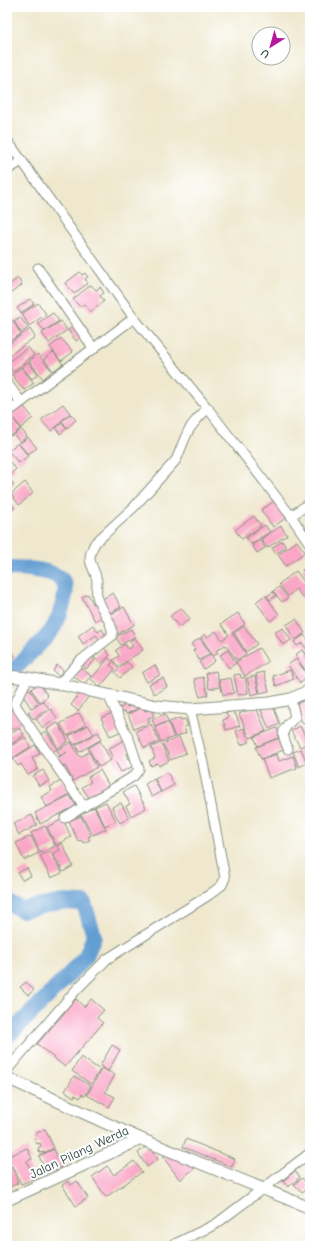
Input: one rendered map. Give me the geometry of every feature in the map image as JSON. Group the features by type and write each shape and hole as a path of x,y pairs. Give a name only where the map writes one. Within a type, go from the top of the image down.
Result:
{"street":[{"path":"7,140 134,318 208,408 291,516 310,544"},
{"path":"7,170 22,161"},
{"path":"38,268 94,349"},
{"path":"7,413 134,318"},
{"path":"7,383 21,402"},
{"path":"59,684 80,661 112,636 112,629 97,596 97,580 89,557 95,543 134,507 176,460 181,451 186,435 208,408"},
{"path":"291,516 310,503"},
{"path":"11,676 108,694 157,706 190,709 270,704 291,699 310,690"},
{"path":"28,678 15,703 16,706 84,807"},
{"path":"65,818 134,776 139,768 130,742 108,694"},
{"path":"288,749 283,733 286,726 295,717 291,699"},
{"path":"7,1070 77,988 107,959 209,895 223,882 225,878 203,763 190,709"},
{"path":"7,1078 142,1139 310,1208"},
{"name":"Jalan Pilang Werda","path":"7,1200 142,1139"},
{"path":"171,1246 216,1224 310,1153"}],"building":[{"path":"80,272 82,275 85,273 88,277 85,279 88,283 74,294 65,283"},
{"path":"18,278 22,285 11,293 7,286"},
{"path":"91,285 96,290 100,287 104,293 100,296 104,301 91,312 84,304 80,307 73,299"},
{"path":"30,299 34,304 21,313 17,308"},
{"path":"38,303 46,314 29,326 22,314"},
{"path":"7,312 21,334 10,341 7,336"},
{"path":"53,313 59,321 44,331 38,323"},
{"path":"20,317 28,328 21,333 14,321"},
{"path":"61,321 67,330 49,343 42,333"},
{"path":"77,324 84,335 76,341 68,330"},
{"path":"30,329 35,337 7,357 7,345"},
{"path":"61,338 73,352 61,361 50,347"},
{"path":"28,347 34,355 13,372 7,363"},
{"path":"53,352 63,364 53,371 44,359"},
{"path":"38,354 52,371 43,379 29,361"},
{"path":"28,362 38,374 32,379 22,367"},
{"path":"21,367 34,383 24,390 12,375"},
{"path":"9,389 15,399 7,404 7,391"},
{"path":"22,404 33,418 21,428 14,419 20,429 11,436 7,431 7,416"},
{"path":"63,404 70,413 51,431 41,420"},
{"path":"71,414 76,420 67,428 62,421"},
{"path":"62,423 67,428 60,434 56,428"},
{"path":"21,429 27,436 20,442 14,435"},
{"path":"28,437 37,448 28,454 19,444"},
{"path":"18,443 28,456 19,463 8,451"},
{"path":"10,462 16,469 8,477 7,465"},
{"path":"7,477 14,484 7,490"},
{"path":"25,482 33,493 19,505 11,494"},
{"path":"7,499 15,508 7,515"},
{"path":"277,499 289,516 273,527 261,510"},
{"path":"254,516 261,526 242,539 235,530"},
{"path":"265,525 270,532 251,544 246,538"},
{"path":"281,526 287,535 267,548 261,539"},
{"path":"260,540 265,548 257,553 252,545"},
{"path":"282,541 286,547 276,554 272,548"},
{"path":"297,541 305,552 286,566 278,555"},
{"path":"310,564 310,577 309,578 302,570"},
{"path":"296,571 305,583 310,579 310,593 303,598 296,589 288,596 279,584"},
{"path":"279,587 288,598 282,602 273,591"},
{"path":"273,592 276,596 270,600 267,596"},
{"path":"113,593 121,607 95,621 82,597 88,594 93,604"},
{"path":"265,595 279,614 270,621 256,602"},
{"path":"124,607 134,625 118,634 108,616"},
{"path":"181,608 190,619 179,627 170,616"},
{"path":"238,613 245,624 232,633 246,654 237,660 225,645 216,651 218,653 213,656 201,637 205,634 207,637 216,631 222,640 229,635 221,624"},
{"path":"296,619 305,633 295,640 286,625"},
{"path":"93,625 98,632 102,629 106,636 100,640 96,635 83,644 78,636"},
{"path":"244,626 257,644 246,652 234,633"},
{"path":"283,628 291,640 283,645 275,632"},
{"path":"131,629 135,636 121,645 116,637"},
{"path":"304,635 310,642 310,649 308,651 302,643 297,646 294,642"},
{"path":"135,638 143,650 118,667 113,660 119,656 116,650 125,644 128,649 133,646 129,641"},
{"path":"200,638 210,653 199,660 193,651 195,649 191,644"},
{"path":"7,648 15,656 7,664"},
{"path":"104,648 110,655 101,664 94,657"},
{"path":"259,648 268,662 245,676 236,662"},
{"path":"228,650 236,663 229,668 220,655"},
{"path":"302,650 310,662 310,666 305,670 295,655"},
{"path":"310,650 310,661 305,654"},
{"path":"211,654 215,661 204,669 199,662"},
{"path":"89,655 95,660 86,669 81,663"},
{"path":"109,658 113,662 110,665 115,669 100,687 91,679"},
{"path":"296,659 309,677 300,683 288,665"},
{"path":"127,662 132,667 120,678 115,672"},
{"path":"57,665 63,670 59,676 53,671"},
{"path":"155,665 160,675 147,682 142,673"},
{"path":"79,666 91,676 84,684 72,675"},
{"path":"290,670 294,679 276,686 273,676"},
{"path":"216,671 220,687 209,689 206,673"},
{"path":"264,672 269,691 260,693 256,674"},
{"path":"240,674 241,678 245,677 248,693 238,695 234,675"},
{"path":"255,676 259,693 251,695 247,678"},
{"path":"203,677 208,695 200,697 194,679"},
{"path":"163,678 167,687 154,694 149,684"},
{"path":"231,678 234,693 223,695 219,680"},
{"path":"39,683 48,696 40,702 31,689"},
{"path":"27,686 39,703 31,708 22,694"},
{"path":"82,690 89,696 78,711 71,705"},
{"path":"310,697 310,721 303,724 294,705"},
{"path":"43,701 49,708 33,719 28,712"},
{"path":"137,703 139,708 126,714 125,711 121,713 118,709 126,705 127,707"},
{"path":"273,706 280,724 269,729 261,710"},
{"path":"143,707 145,711 151,709 154,716 148,718 150,722 134,729 128,714"},
{"path":"256,707 266,731 250,738 239,714"},
{"path":"13,709 23,723 12,730 7,723 7,713"},
{"path":"51,709 57,718 43,728 36,719"},
{"path":"233,711 240,726 226,730 223,720 228,718 226,713"},
{"path":"79,713 86,725 67,736 60,724"},
{"path":"112,713 122,731 110,736 101,718"},
{"path":"165,714 168,721 155,727 152,719"},
{"path":"180,718 181,720 185,719 188,726 184,727 186,733 175,737 169,722"},
{"path":"168,722 174,737 161,742 155,727"},
{"path":"58,723 68,741 58,748 47,729"},
{"path":"151,724 159,742 144,748 136,731"},
{"path":"88,725 94,734 74,745 69,736"},
{"path":"300,726 309,743 300,747 291,731"},
{"path":"19,728 24,735 7,747 7,736"},
{"path":"244,728 249,742 241,745 236,731"},
{"path":"277,728 280,737 258,746 254,737"},
{"path":"46,731 57,749 50,753 39,735"},
{"path":"98,732 102,739 79,752 76,745"},
{"path":"25,737 30,747 13,758 7,748"},
{"path":"179,737 186,753 171,760 163,744"},
{"path":"282,737 286,749 261,759 256,747"},
{"path":"124,740 130,752 127,754 132,767 121,772 108,749"},
{"path":"100,741 111,760 99,767 88,748"},
{"path":"71,742 80,757 89,752 97,767 73,781 65,766 63,767 57,758 67,752 60,756 57,750"},
{"path":"161,743 169,761 159,766 158,763 151,766 149,761 155,758 151,747"},
{"path":"35,745 40,753 32,758 38,769 28,775 21,764 18,766 13,759"},
{"path":"7,749 12,758 7,761"},
{"path":"301,749 307,763 299,767 293,752"},
{"path":"277,754 279,761 293,756 297,768 269,778 262,759"},
{"path":"43,770 49,781 39,786 33,776"},
{"path":"100,770 109,786 89,798 82,787 91,782 88,777"},
{"path":"167,772 174,785 161,792 155,779"},
{"path":"154,779 161,792 152,797 145,784"},
{"path":"63,780 70,794 47,807 41,797 52,791 50,787"},
{"path":"134,786 146,808 131,816 126,806 130,804 123,792"},
{"path":"70,795 76,806 40,824 35,813"},
{"path":"106,802 116,821 105,826 95,807"},
{"path":"121,803 129,818 120,823 112,807"},
{"path":"94,807 106,829 93,835 81,814"},
{"path":"32,815 37,825 19,835 13,824"},
{"path":"81,816 91,836 88,837 90,840 83,843 81,840 78,841 69,821"},
{"path":"63,819 71,837 56,845 47,827"},
{"path":"45,826 55,846 41,853 31,833"},
{"path":"31,836 39,853 24,860 16,843"},
{"path":"62,843 73,866 63,872 53,854 60,850 57,846"},
{"path":"50,851 62,873 51,878 40,856"},
{"path":"27,868 31,876 22,880 18,873"},
{"path":"26,982 34,990 28,995 20,987"},
{"path":"76,999 84,1007 91,999 104,1010 97,1018 103,1023 65,1067 37,1044"},
{"path":"112,1045 120,1050 108,1071 100,1066"},
{"path":"81,1057 100,1070 91,1084 72,1071"},
{"path":"102,1068 115,1075 105,1092 115,1097 109,1107 87,1095"},
{"path":"74,1076 91,1086 85,1096 82,1094 80,1098 75,1095 74,1097 65,1091"},
{"path":"45,1129 54,1148 44,1153 40,1153 38,1148 41,1146 40,1143 37,1144 34,1138 36,1136 35,1134"},
{"path":"186,1139 235,1159 232,1167 183,1147"},
{"path":"148,1145 158,1159 147,1167 138,1153"},
{"path":"27,1148 32,1159 27,1161 34,1179 21,1184 13,1166 7,1169 7,1157"},
{"path":"54,1149 62,1167 46,1173 39,1156"},
{"path":"169,1153 186,1164 190,1162 196,1167 180,1180 163,1157"},
{"path":"134,1161 142,1172 106,1197 92,1177 107,1166 114,1175"},
{"path":"12,1168 18,1183 8,1188 7,1170"},
{"path":"295,1171 300,1177 288,1187 283,1181"},
{"path":"302,1178 310,1187 302,1193 294,1184"},
{"path":"68,1181 71,1185 77,1181 88,1198 76,1206 62,1185"}],"waterway":[{"path":"7,568 21,568 47,572 60,578 64,583 66,591 57,621 50,633 7,679"},
{"path":"7,900 12,905 22,910 62,902 84,903 94,936 86,956 7,1037"}]}
